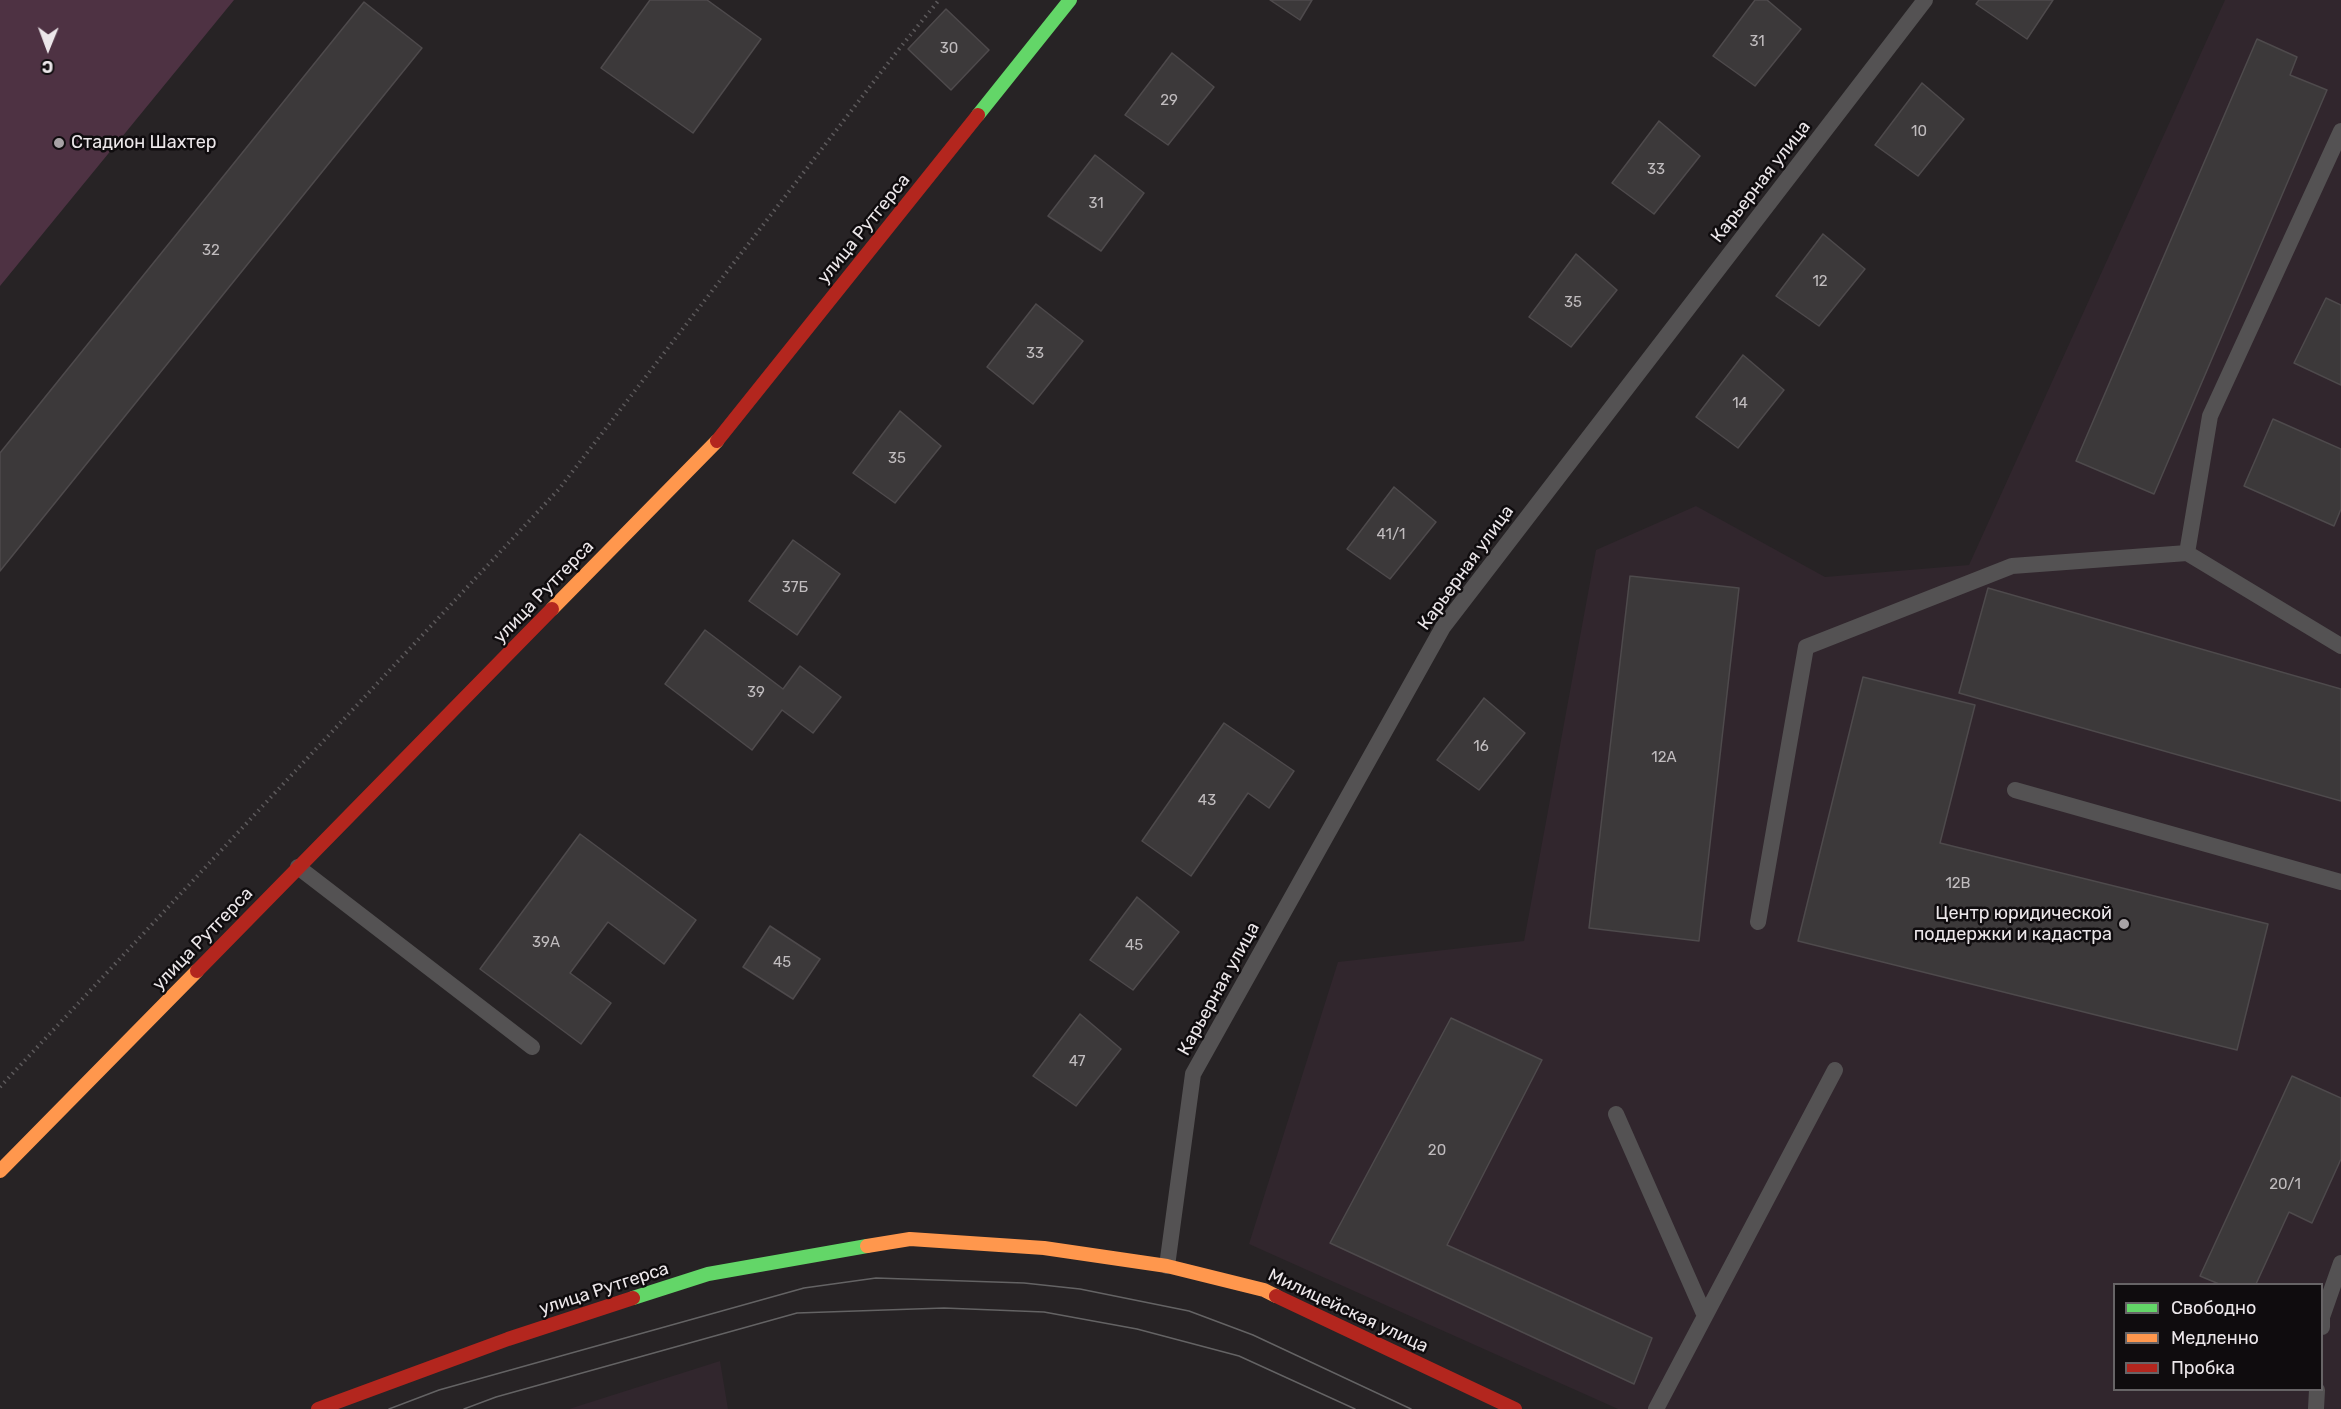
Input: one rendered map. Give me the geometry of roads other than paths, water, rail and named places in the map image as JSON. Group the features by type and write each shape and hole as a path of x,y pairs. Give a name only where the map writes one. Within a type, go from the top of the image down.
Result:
{"main road":[{"name":"улица Рутгерса","path":"0,1171 722,436 1070,0"},
{"name":"улица Рутгерса","path":"318,1409 508,1339 708,1274 910,1239"},
{"name":"Милицейская улица","path":"910,1239 1044,1248 1167,1266 1264,1290 1515,1409"}],"lane":[{"name":"Карьерная улица","path":"1167,1266 1193,1074 1443,627 1925,0"},
{"path":"2187,553 2210,416 2341,131"},
{"path":"1758,922 1806,647 2012,566 2187,553 2341,646"},
{"path":"2015,790 2341,882"},
{"path":"298,867 532,1047"},
{"path":"1656,1409 1834,1070"},
{"path":"1616,1114 1705,1316"},
{"path":"2323,1314 2341,1263"},
{"path":"2316,1409 2317,1391"}],"tram line":[{"path":"389,1409 439,1390 804,1288 876,1278 1024,1283 1080,1289 1189,1311 1253,1335 1411,1409"},
{"path":"464,1409 496,1397 797,1313 944,1308 1044,1312 1137,1329 1239,1356 1355,1409"}],"place":[{"name":"Стадион Шахтер","path":"59,143"},
{"name":"Центр юридической поддержки и кадастра","path":"2124,924"}]}
